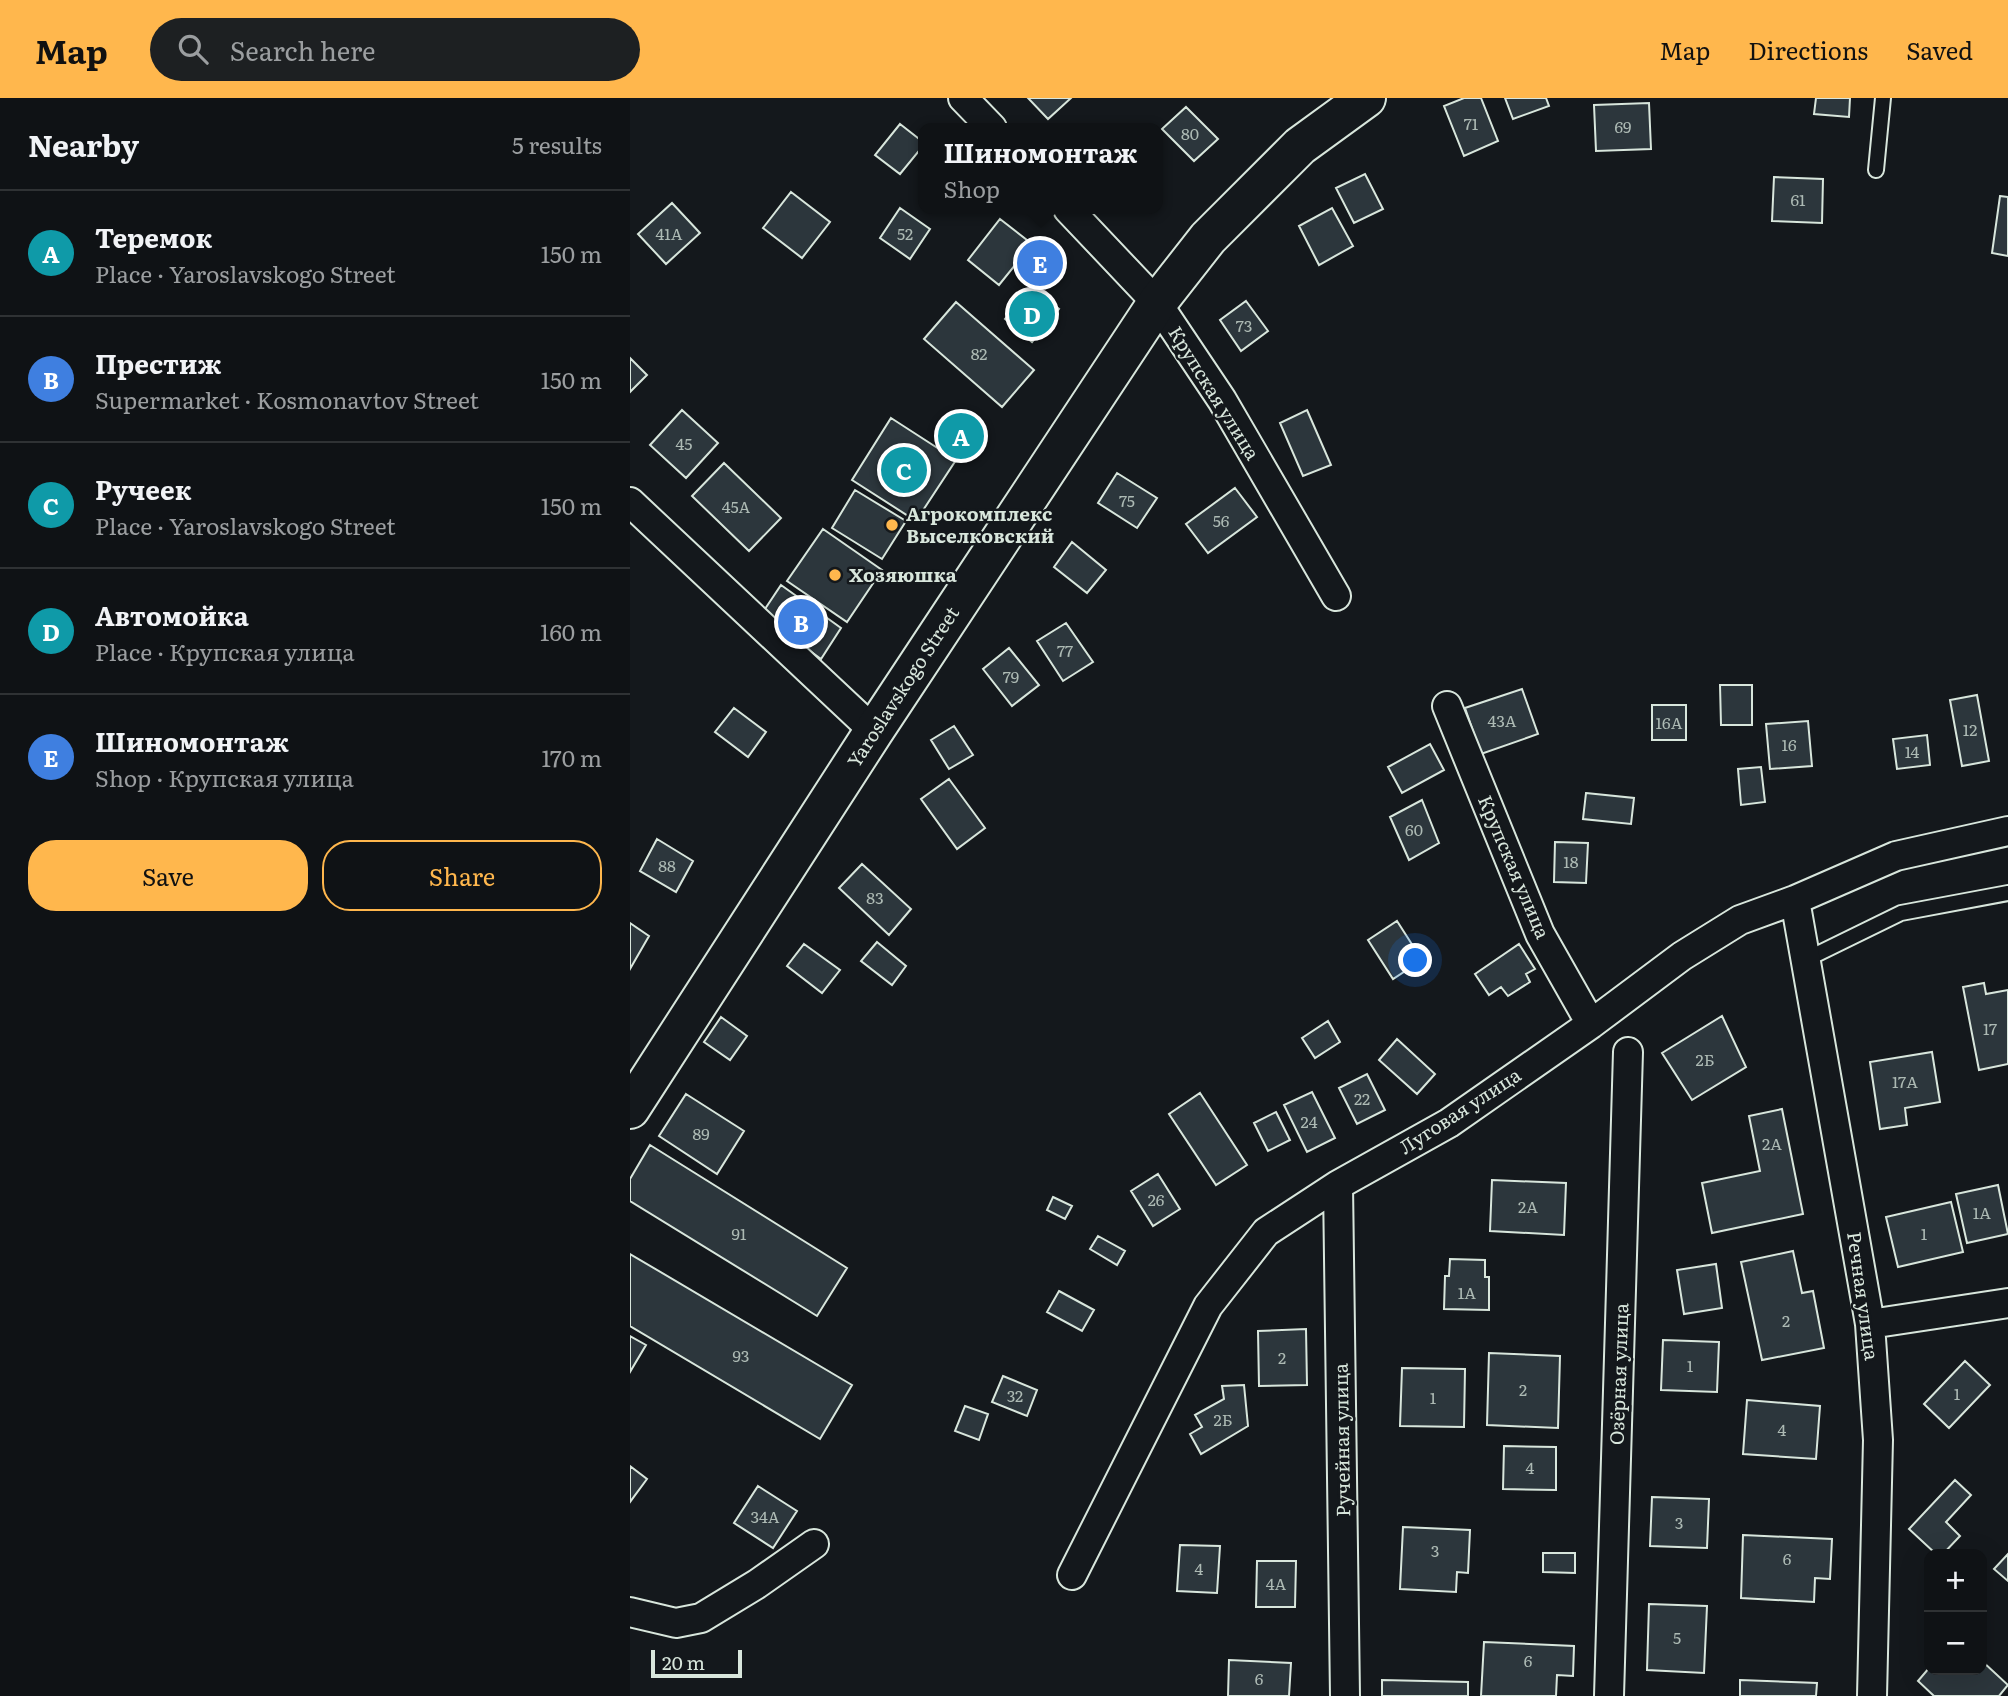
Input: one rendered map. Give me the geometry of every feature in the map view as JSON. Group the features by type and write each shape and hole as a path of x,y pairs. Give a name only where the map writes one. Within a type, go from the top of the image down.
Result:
{"street":[{"path":"963,98 987,123"},
{"name":"Yaroslavskogo Street","path":"630,1109 874,731 1157,303 1208,238 1291,155 1366,98"},
{"name":"Крупская улица","path":"1073,214 1157,303 1222,400 1336,596"},
{"path":"630,502 874,731"},
{"name":"Крупская улица","path":"1447,706 1540,934 1591,1024"},
{"name":"Луговая улица","path":"1072,1575 1208,1306 1266,1232 1338,1185 1449,1123 1591,1024 1682,956 1740,920 1795,900 1896,856 2008,831"},
{"name":"Речная улица","path":"1795,900 1870,1324 1878,1440 1872,1696"},
{"name":"Озёрная улица","path":"1609,1696 1628,1052"},
{"name":"Ручейная улица","path":"1338,1185 1346,1696"},
{"path":"1870,1324 2008,1303"},
{"path":"630,1612 676,1623 701,1618 757,1584 814,1544"}],"lane":[{"path":"1876,170 1883,98"},
{"path":"1807,959 1900,913 2008,893"}],"building":[{"path":"1028,98 1071,98 1048,119"},
{"path":"1464,98 1481,98 1498,141 1464,156 1444,106"},
{"path":"1505,98 1546,98 1549,106 1513,119"},
{"path":"1816,98 1850,98 1849,117 1814,114"},
{"path":"1649,103 1651,149 1596,151 1594,105"},
{"path":"1186,107 1218,139 1194,161 1163,128"},
{"path":"900,124 918,138 918,152 900,174 875,155"},
{"path":"1365,174 1383,209 1354,223 1336,188"},
{"path":"1774,177 1823,179 1822,223 1772,221"},
{"path":"791,192 830,222 802,258 763,228"},
{"path":"2000,196 2008,197 2008,256 1992,253"},
{"path":"672,203 700,233 666,264 638,234"},
{"path":"900,208 930,229 910,259 880,238"},
{"path":"1332,208 1353,246 1319,265 1299,226"},
{"path":"1000,219 1032,244 999,285 968,260"},
{"path":"1039,240 1063,259 1039,287 1017,267"},
{"path":"1032,287 1059,309 1032,342 1005,319"},
{"path":"1246,301 1268,331 1241,351 1220,320"},
{"path":"956,302 1034,370 1002,407 924,339"},
{"path":"630,358 647,375 630,392"},
{"path":"682,410 718,443 686,478 650,445"},
{"path":"1307,410 1331,465 1303,476 1280,423"},
{"path":"962,417 978,427 960,454 945,445"},
{"path":"891,418 956,460 916,521 852,480"},
{"path":"724,463 781,518 749,551 692,496"},
{"path":"1117,473 1157,498 1137,528 1098,503"},
{"path":"1235,488 1257,517 1208,553 1186,524"},
{"path":"855,490 906,521 882,559 832,528"},
{"name":"Хозяюшка","path":"823,529 882,570 847,622 787,581"},
{"path":"1072,542 1106,570 1087,593 1054,567"},
{"path":"781,585 841,628 821,659 761,615"},
{"path":"1066,623 1093,662 1063,681 1037,641"},
{"path":"1009,648 1039,685 1012,706 983,669"},
{"path":"1720,685 1752,685 1752,725 1721,725"},
{"path":"1522,689 1538,734 1481,754 1465,708"},
{"path":"1977,695 1989,761 1962,766 1950,700"},
{"path":"1652,705 1686,705 1686,740 1652,740"},
{"path":"734,708 766,732 748,757 715,732"},
{"path":"1808,721 1812,766 1770,769 1766,724"},
{"path":"954,726 973,755 949,769 931,740"},
{"path":"1927,735 1930,765 1897,769 1893,739"},
{"path":"1430,744 1444,770 1402,793 1388,767"},
{"path":"1761,767 1765,802 1741,805 1738,769"},
{"path":"949,779 985,828 957,849 921,799"},
{"path":"1586,793 1634,798 1631,824 1583,819"},
{"path":"1422,800 1439,843 1409,860 1390,817"},
{"path":"657,839 693,861 676,892 640,871"},
{"path":"1555,842 1588,843 1586,883 1554,882"},
{"path":"862,864 911,909 889,935 839,888"},
{"path":"1397,921 1422,960 1393,979 1368,940"},
{"path":"630,923 649,936 630,969"},
{"path":"877,942 906,966 892,985 861,961"},
{"path":"804,944 840,970 822,993 787,966"},
{"path":"1519,944 1535,969 1526,974 1530,982 1508,996 1501,987 1489,995 1475,974"},
{"path":"1984,983 1986,994 2008,990 2008,1064 1979,1070 1963,987"},
{"path":"1722,1016 1746,1067 1692,1100 1662,1053"},
{"path":"721,1017 747,1036 730,1060 704,1042"},
{"path":"1328,1021 1340,1042 1315,1058 1302,1038"},
{"path":"1397,1039 1435,1074 1417,1094 1379,1060"},
{"path":"1932,1052 1940,1102 1905,1108 1907,1125 1880,1129 1870,1062"},
{"path":"1367,1074 1385,1110 1357,1124 1339,1088"},
{"path":"1312,1092 1335,1138 1307,1152 1284,1105"},
{"path":"1200,1093 1247,1165 1216,1185 1169,1114"},
{"path":"686,1094 744,1131 717,1174 659,1136"},
{"path":"1782,1109 1803,1214 1712,1233 1702,1183 1760,1171 1749,1116"},
{"path":"1276,1112 1290,1140 1268,1151 1254,1123"},
{"path":"650,1145 847,1268 817,1316 630,1201 630,1179"},
{"path":"1158,1174 1180,1209 1153,1226 1131,1191"},
{"path":"1492,1180 1566,1183 1564,1235 1490,1231"},
{"path":"1998,1185 2008,1234 1967,1243 1956,1194"},
{"path":"1053,1197 1072,1206 1065,1219 1047,1210"},
{"path":"1951,1202 1963,1252 1898,1267 1886,1217"},
{"path":"1098,1236 1125,1251 1117,1265 1090,1249"},
{"path":"1793,1251 1802,1293 1813,1291 1824,1348 1762,1360 1741,1262"},
{"path":"630,1254 852,1385 820,1439 630,1326"},
{"path":"1450,1259 1485,1260 1485,1277 1489,1277 1489,1310 1444,1309 1445,1276 1449,1276"},
{"path":"1716,1264 1722,1308 1684,1314 1677,1270"},
{"path":"1059,1291 1094,1310 1082,1331 1047,1312"},
{"path":"1306,1329 1307,1385 1259,1386 1258,1331"},
{"path":"630,1336 646,1345 630,1372"},
{"path":"1663,1340 1719,1342 1717,1392 1661,1390"},
{"path":"1489,1353 1560,1356 1558,1428 1487,1425"},
{"path":"1965,1361 1990,1385 1949,1428 1924,1404"},
{"path":"1402,1368 1465,1369 1464,1427 1400,1426"},
{"path":"1003,1376 1037,1390 1027,1416 992,1402"},
{"path":"1244,1385 1248,1426 1201,1454 1190,1434 1202,1427 1195,1415 1224,1399 1222,1386"},
{"path":"1747,1400 1820,1406 1816,1459 1743,1454"},
{"path":"965,1406 988,1414 979,1440 955,1431"},
{"path":"1504,1446 1556,1447 1556,1490 1503,1489"},
{"path":"630,1466 647,1479 630,1502"},
{"path":"1955,1480 1971,1495 1946,1522 1960,1536 1948,1549 1931,1549 1909,1529"},
{"path":"758,1486 797,1511 773,1548 734,1523"},
{"path":"1652,1497 1709,1499 1707,1548 1650,1546"},
{"path":"1403,1527 1470,1530 1468,1573 1457,1572 1456,1592 1400,1589"},
{"path":"1743,1535 1832,1539 1830,1579 1815,1578 1814,1602 1741,1598"},
{"path":"1180,1545 1220,1546 1217,1593 1177,1591"},
{"path":"1543,1553 1575,1553 1575,1573 1543,1572"},
{"path":"2008,1554 2008,1581 1994,1569"},
{"path":"1257,1561 1296,1561 1295,1607 1256,1607"},
{"path":"1649,1604 1707,1606 1704,1673 1647,1670"},
{"path":"1484,1642 1574,1646 1573,1676 1557,1675 1556,1696 1481,1696"},
{"path":"1229,1660 1291,1663 1289,1696 1228,1696"},
{"path":"1987,1666 2008,1685 1999,1696 1934,1696 1918,1681 1924,1674 1987,1675"},
{"path":"1382,1680 1468,1682 1468,1696 1382,1696"},
{"path":"1740,1680 1817,1683 1816,1696 1740,1696"}],"place":[{"name":"Шиномонтаж","path":"1040,263"},
{"name":"Автомойка","path":"1032,314"},
{"name":"Теремок","path":"961,436"},
{"name":"Ручеек","path":"904,470"},
{"name":"Агрокомплекс Выселковский","path":"892,525"},
{"name":"Хозяюшка","path":"835,575"},
{"name":"Престиж","path":"801,622"}]}
